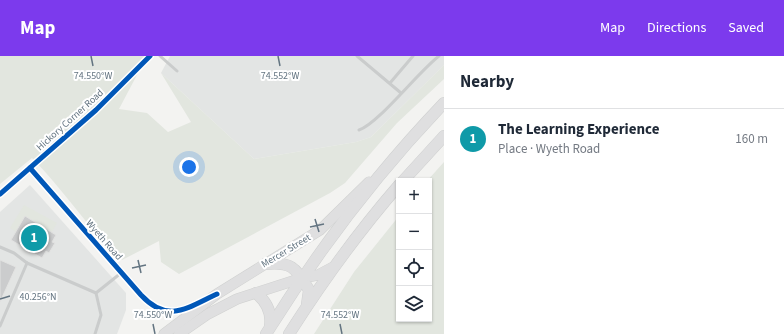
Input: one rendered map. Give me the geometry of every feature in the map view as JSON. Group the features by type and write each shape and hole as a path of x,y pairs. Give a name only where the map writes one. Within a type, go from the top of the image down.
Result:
{"highway":[{"path":"268,330 302,278 370,187 444,103"},
{"path":"406,178 444,136"},
{"path":"289,334 340,260 396,189"},
{"path":"266,264 280,262 291,266 302,278 309,290 307,306"},
{"path":"256,293 267,306 270,313 268,330"}],"main road":[{"name":"Mercer Street","path":"164,334 217,294 320,230 397,156"},
{"path":"179,334 222,306 256,293 328,271 340,260"}],"street":[{"name":"Hickory Corner Road","path":"0,194 96,110 150,56"},
{"name":"Wyeth Road","path":"30,168 150,304 163,311 184,310 217,294"}],"lane":[{"path":"160,56 177,71"},
{"path":"357,56 401,92"},
{"path":"390,83 413,56"},
{"path":"359,130 364,128 373,120 439,56"},
{"path":"0,247 14,253 27,263 96,293"},
{"path":"0,326 27,263"},
{"path":"96,293 121,272"},
{"path":"95,334 101,314 96,293"}],"shaded area":[{"path":"0,56 147,56 119,109 147,113 168,132 191,122 161,73 254,159 356,142 371,137 444,65 444,79 397,123 345,183 330,193 179,274 161,262 159,241 122,260 98,235 44,170 32,158 0,184"},
{"path":"170,56 444,56 444,65 371,137 356,142 254,159 161,73"},
{"path":"444,162 444,334 314,334 354,272 396,220 396,322 432,322 432,178 430,178"},
{"path":"30,185 126,293 126,310 117,334 0,334 0,212"},
{"path":"24,205 57,223 52,232 25,217 16,232 10,228"}],"building":[{"path":"25,216 56,235 52,242 55,243 49,253 46,251 42,258 11,240"},
{"path":"0,260 16,267 0,302"}],"cycle path":[{"path":"0,194 96,110 150,56"},
{"path":"30,168 141,295 151,304 160,309 178,311 217,294"}],"place":[{"name":"The Learning Experience","path":"34,238"}]}
